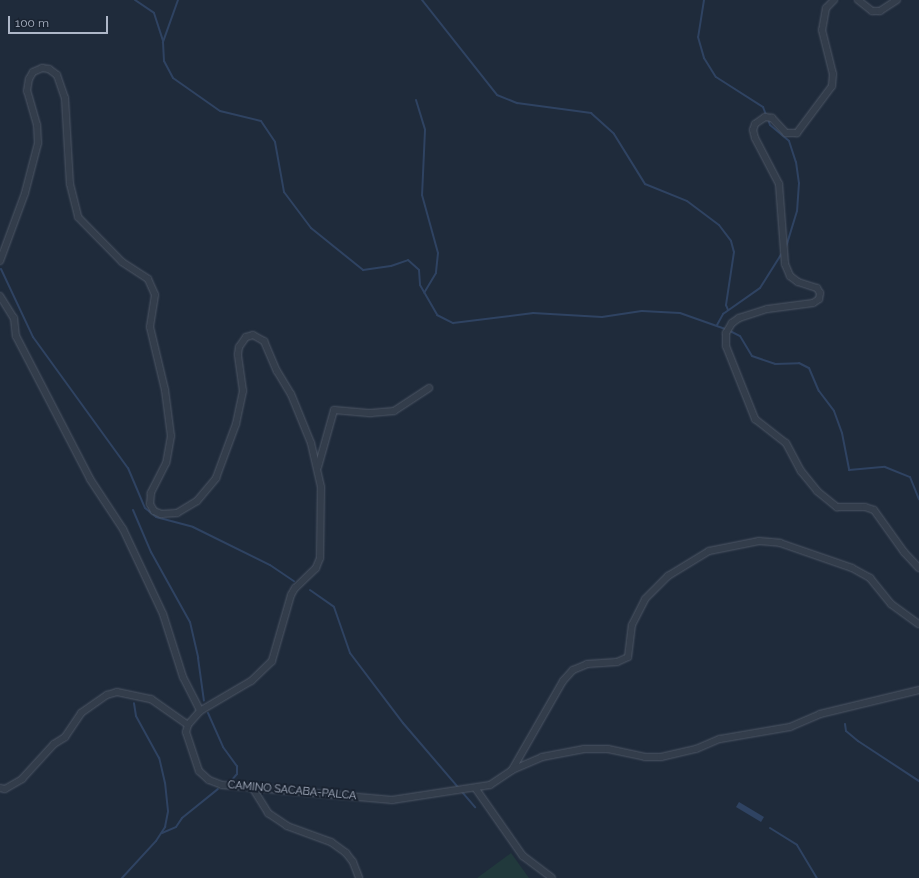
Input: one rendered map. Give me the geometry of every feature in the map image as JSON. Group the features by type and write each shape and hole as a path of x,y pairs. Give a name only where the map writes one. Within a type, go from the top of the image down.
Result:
{"street":[{"path":"834,0 826,8 822,30 833,74 832,86 797,133 786,133 772,118 765,117 755,124 753,130 758,144 780,184 785,264 790,276 798,282 817,288 820,293 819,299 813,303 767,309 740,318 732,324 726,333 726,346 755,420 786,443 801,471 817,492 837,507 865,507 874,510 904,552 919,568"},
{"path":"858,0 872,11 880,11 897,0"},
{"path":"0,261 26,192 38,143 37,125 28,91 29,78 33,72 42,68 49,69 57,75 65,98 70,184 78,217 122,262 148,279 155,295 150,327 165,390 171,436 166,462 151,493 150,504 154,511 161,514 176,513 197,501 216,478 236,424 243,392 239,347 242,340 253,335 264,341 277,371 291,394 311,443 321,494 320,558 316,568 296,588 291,596 272,661 251,681 200,711 188,725 152,699 118,692 107,695 81,713 65,737 54,744 22,779 5,789 0,788"},
{"path":"0,296 14,318 16,336 90,479 130,543 163,614 183,677 200,711"},
{"path":"317,468 334,410 371,413 394,411 429,388"},
{"name":"CAMINO SACABA-PALCA","path":"188,725 186,732 199,771 209,780 222,785 392,800 476,789 490,785 512,770 563,681 573,670 587,664 617,662 628,657 632,625 645,599 668,576 709,551 759,541 780,543 852,568 864,575 891,604 919,624"},
{"path":"512,770 542,757 584,749 608,749 645,758 662,757 696,749 720,739 790,727 820,714 919,690"},
{"path":"252,787 268,813 287,826 331,842 346,853 353,862 359,878"},
{"path":"476,789 523,856 552,878"}],"green space":[{"path":"511,853 529,878 477,878"}],"water":[{"path":"739,802 764,817 761,822 736,807"}],"waterway":[{"path":"135,0 154,13 163,41"},
{"path":"178,0 163,42 164,61 173,78 220,111 261,121 275,142 284,192 311,228 363,270 391,266 408,260 419,270 420,285 437,315 453,323 533,313 602,317 642,311 680,313 728,330 740,336 752,356 775,364 799,363 809,368 819,391 834,411 842,433 849,470 885,467 910,477 919,499"},
{"path":"422,0 497,95 517,103 591,113 614,134 645,184 687,201 719,225 731,241 734,252 726,305 728,310"},
{"path":"704,0 698,37 704,58 716,77 763,107 766,115"},
{"path":"416,100 425,130 422,195 438,253 436,273 424,293"},
{"path":"768,119 770,125 789,141 796,162 799,183 797,211 786,246"},
{"path":"717,325 723,314 760,288 782,253"},
{"path":"1,269 33,337 128,468 145,508 156,517 193,527 270,565 294,581"},
{"path":"133,510 151,552 190,622 198,658 204,701"},
{"path":"310,590 334,607 350,653 403,723 475,807"},
{"path":"122,878 156,841 165,827 168,811 165,783 159,758 136,716 134,703"},
{"path":"208,713 223,747 237,766 237,774 231,781"},
{"path":"845,724 846,731 858,741 919,781"},
{"path":"162,833 176,827 182,818 218,789"},
{"path":"770,828 797,845 817,878"}]}
